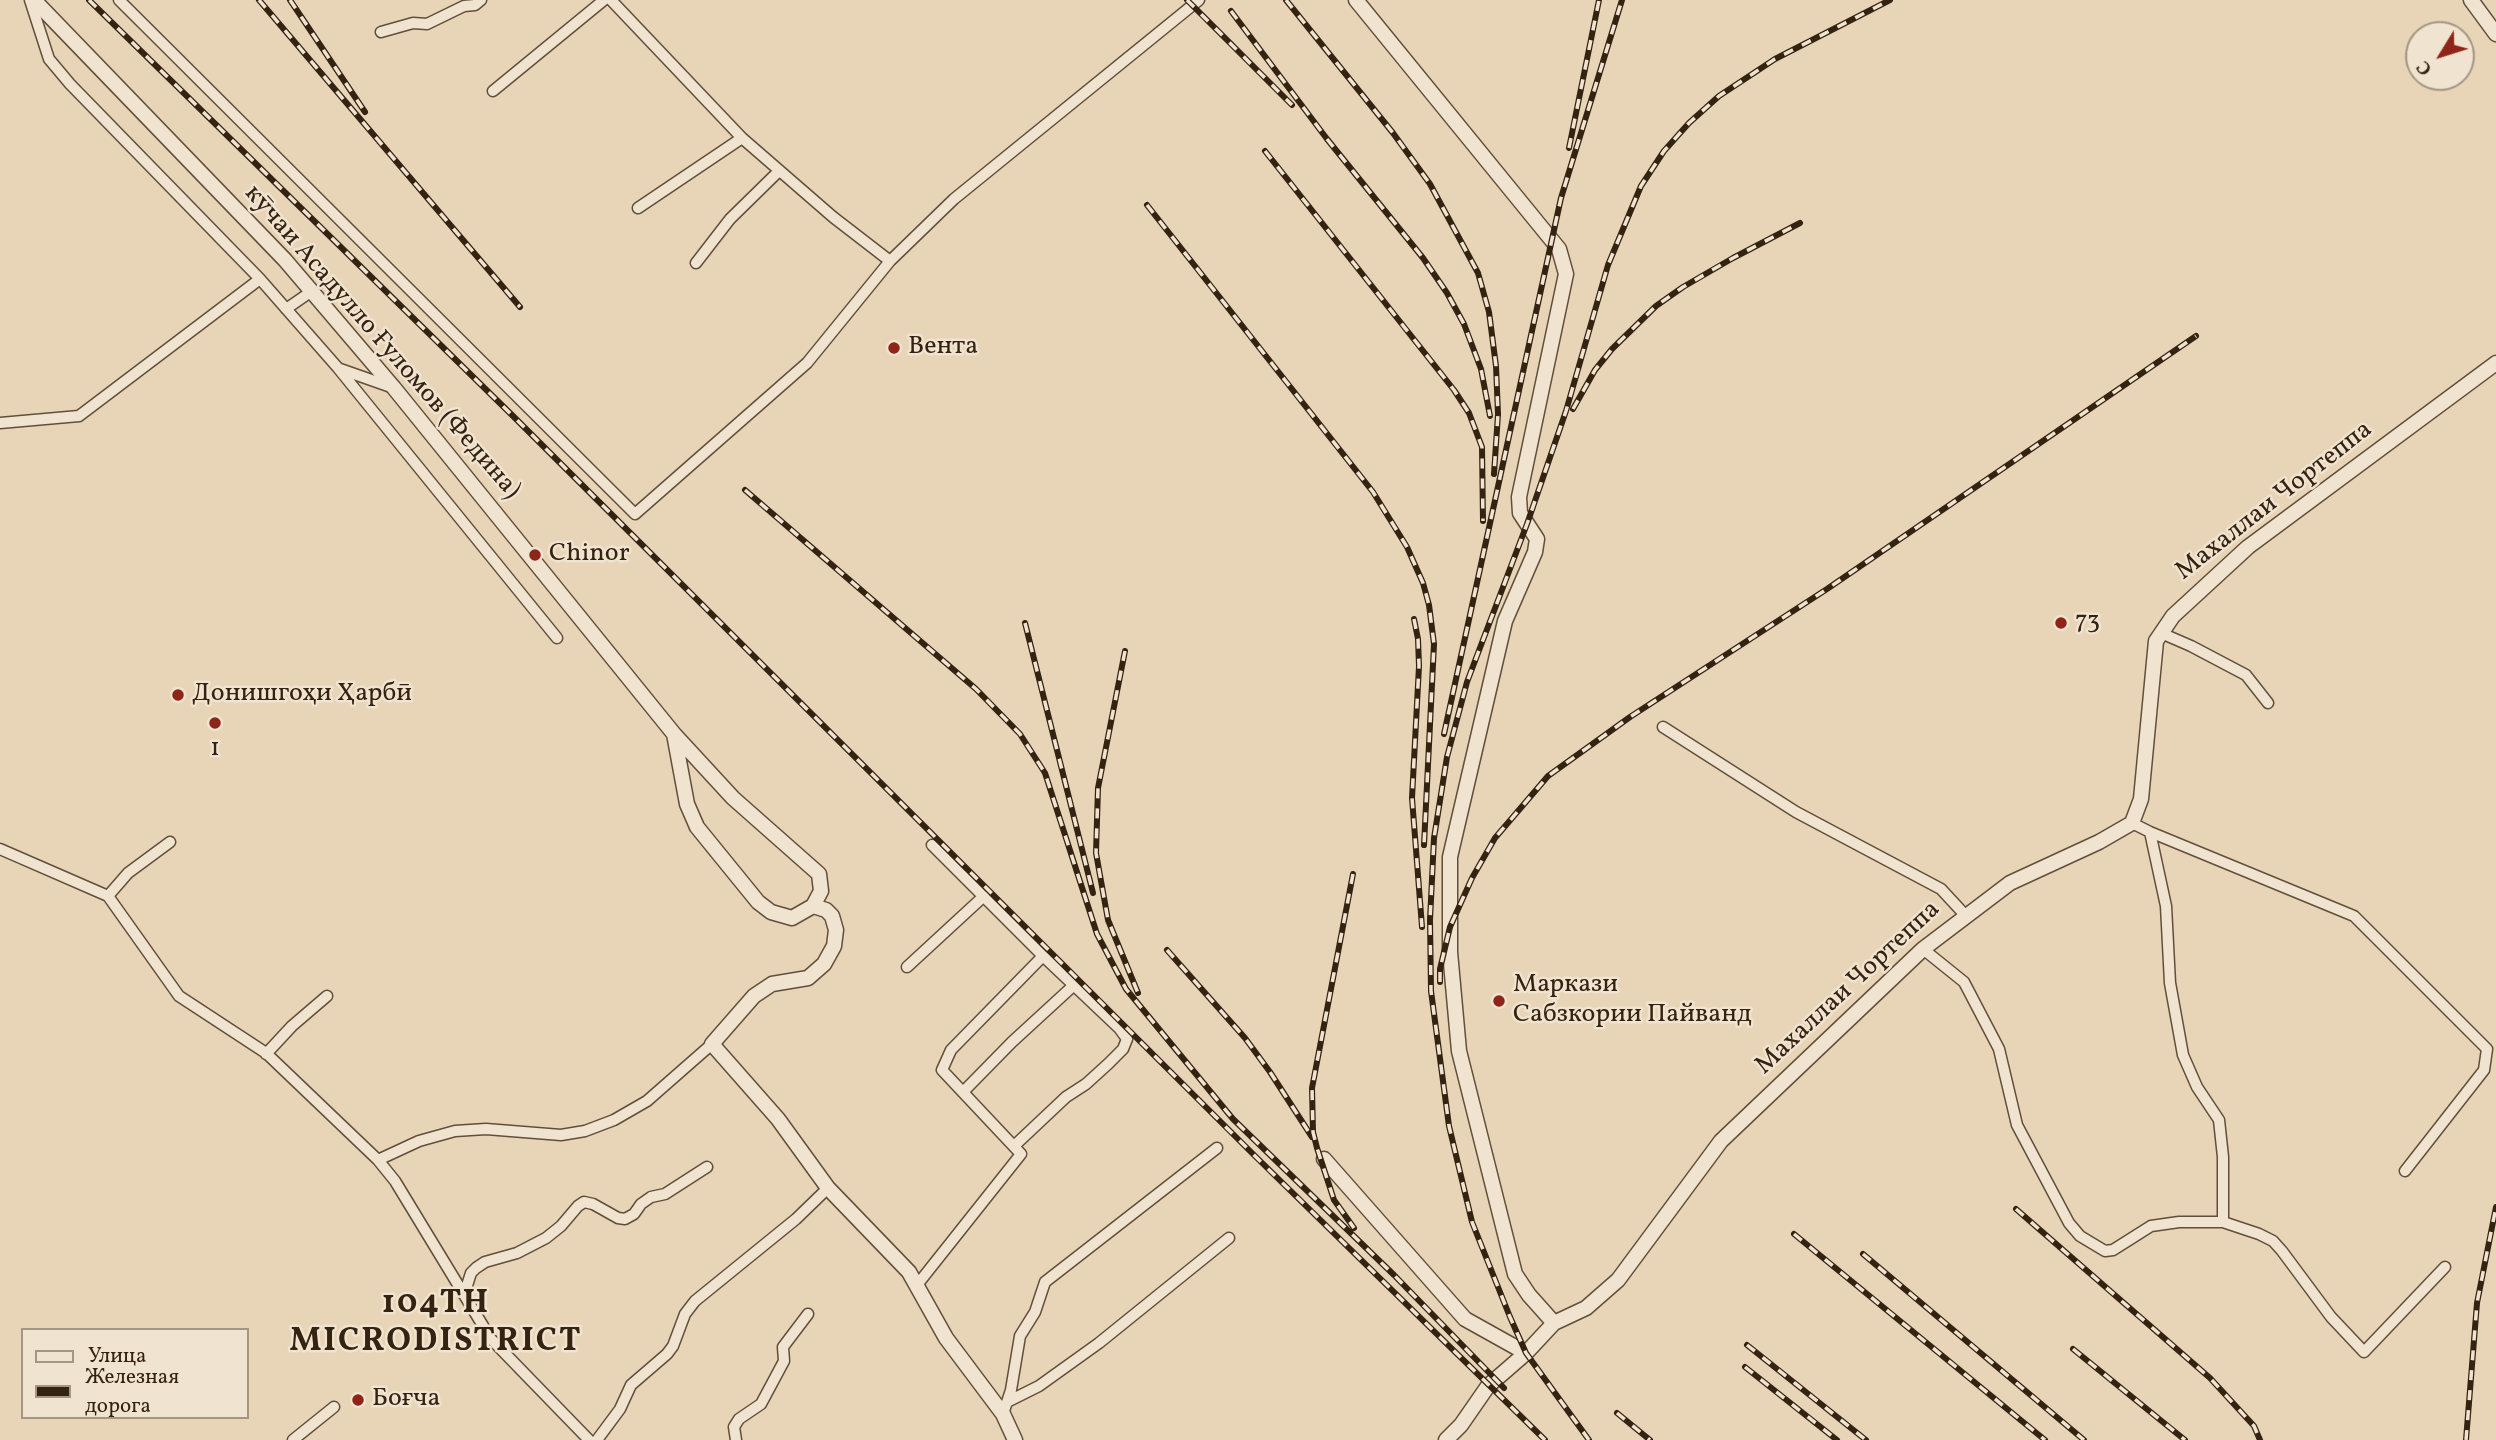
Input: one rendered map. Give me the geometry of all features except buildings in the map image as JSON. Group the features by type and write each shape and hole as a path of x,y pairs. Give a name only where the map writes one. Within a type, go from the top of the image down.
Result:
{"street":[{"path":"32,0 49,59 70,84 260,279 338,368 557,638"},
{"name":"кӯчаи Асадулло Ғуломов (Федина)","path":"32,0 285,260 394,388 674,734 733,799 819,874 821,891 813,906 792,918 771,912 758,902 698,827 687,804 674,734"},
{"name":"кӯчаи Асадулло Ғуломов (Федина)","path":"119,0 635,514 807,363 890,261"},
{"path":"382,32 413,23 427,24 464,6 475,5 481,0"},
{"path":"494,91 604,0"},
{"path":"611,0 741,138 833,218 890,261 954,199 1199,0"},
{"path":"1356,0 1559,249 1566,274 1519,497 1520,513 1537,539 1535,552 1505,621 1450,857 1450,952 1459,1051 1515,1274 1528,1295 1554,1323 1526,1353 1488,1386 1461,1425 1446,1440"},
{"path":"2470,0 2496,33"},
{"path":"638,208 741,138"},
{"path":"696,263 730,219 779,171"},
{"name":"кӯчаи Асадулло Ғуломов (Федина)","path":"0,423 79,416 260,279"},
{"path":"286,309 312,291"},
{"name":"Махаллаи Чортеппа","path":"1554,1323 1586,1308 1618,1280 1721,1142 1923,949 2010,883 2099,842 2132,823 2141,799 2156,641 2173,617 2248,547 2496,363"},
{"path":"338,368 394,388"},
{"path":"2161,633 2246,675 2268,703"},
{"path":"1663,727 1796,812 1941,889 1966,916"},
{"path":"2132,823 2354,916 2487,1049 2484,1070 2404,1171"},
{"path":"2150,832 2165,906 2170,983 2183,1055 2197,1087 2219,1120 2223,1157 2223,1222"},
{"path":"108,896 128,873 170,842"},
{"path":"932,845 1073,986 1119,1028 1127,1039 1123,1049 1108,1065 1066,1097 1014,1146"},
{"path":"0,849 108,896 179,996 267,1054 378,1160 395,1181 491,1339 589,1440"},
{"path":"906,967 984,896"},
{"path":"378,1160 419,1141 455,1131 486,1129 561,1135 585,1131 614,1120 647,1101 712,1044 754,996 772,984 808,978 824,964 834,946 836,930 832,916 826,910 813,906"},
{"path":"1923,949 1964,982 1999,1049 2017,1125 2069,1223 2080,1236 2105,1251 2113,1250 2151,1226 2179,1222 2223,1222 2259,1234 2273,1241 2282,1251 2331,1317 2364,1352 2445,1267"},
{"path":"917,1285 1021,1154 942,1070 951,1050 1043,956"},
{"path":"963,1092 1073,986"},
{"path":"267,1054 292,1026 327,996"},
{"path":"712,1044 778,1119 828,1188 909,1272 946,1338 1006,1408 1015,1440"},
{"path":"1006,1408 1020,1336 1035,1312 1045,1282 1217,1148"},
{"path":"1324,1159 1465,1319 1526,1353"},
{"path":"464,1295 471,1273 476,1268 485,1262 517,1253 546,1238 584,1202 593,1204 618,1219 625,1219 652,1197 665,1194 707,1167"},
{"path":"597,1440 620,1409 631,1385 673,1346 685,1314 695,1301 796,1219 828,1188"},
{"path":"1006,1408 1099,1343 1229,1238"},
{"path":"736,1440 734,1427 739,1419 761,1404 784,1360 783,1347 808,1314"},
{"path":"293,1440 334,1407"}],"railway":[{"path":"89,0 513,416 1254,1155 1545,1440"},
{"path":"259,0 520,307"},
{"path":"290,0 365,112"},
{"path":"1187,0 1292,105"},
{"path":"1286,0 1393,133 1430,184 1478,273 1489,312 1496,366 1498,414 1494,474"},
{"path":"1569,148 1599,0"},
{"path":"1444,734 1561,198 1622,0"},
{"path":"1589,1440 1526,1353 1472,1222 1449,1126 1431,991 1430,920 1434,838 1447,757 1467,682 1527,524 1566,411 1608,265 1641,186 1664,151 1689,123 1719,96 1775,59 1890,0"},
{"path":"1231,11 1327,139 1423,258 1447,293 1464,324 1481,369 1490,416"},
{"path":"1265,151 1454,390 1469,413 1482,447 1483,521"},
{"path":"1147,205 1373,492 1407,547 1423,583 1434,644 1424,845"},
{"path":"1573,409 1595,370 1612,349 1656,306 1733,258 1800,223"},
{"path":"1440,982 1440,969 1450,927 1472,878 1495,838 1548,776 1630,717 1827,589 2196,336"},
{"path":"745,490 976,689 1020,734 1045,773 1097,934 1126,989 1233,1119 1394,1275 1504,1388"},
{"path":"1414,619 1419,666 1412,798 1422,927"},
{"path":"1025,623 1093,893"},
{"path":"1125,651 1098,788 1096,853 1108,920 1138,993"},
{"path":"1353,874 1312,1088 1313,1132 1317,1148 1334,1200 1354,1228"},
{"path":"1167,950 1245,1038 1312,1137"},
{"path":"2466,1440 2477,1303 2496,1207"},
{"path":"2016,1209 2210,1378 2254,1426 2260,1440"},
{"path":"1794,1234 2045,1440"},
{"path":"1863,1254 2084,1440"},
{"path":"1747,1345 1866,1440"},
{"path":"2073,1349 2185,1440"},
{"path":"1745,1367 1837,1440"},
{"path":"1617,1413 1650,1440"}],"place":[{"name":"Вента","path":"894,348"},
{"name":"Chinor","path":"535,555"},
{"name":"73","path":"2061,623"},
{"name":"Донишгоҳи Ҳарбӣ","path":"178,695"},
{"name":"1","path":"215,723"},
{"name":"Маркази Сабзкории Пайванд","path":"1499,1001"},
{"name":"Боғча","path":"358,1400"}],"district":[{"name":"104TH MICRODISTRICT","path":"436,1325"}]}
